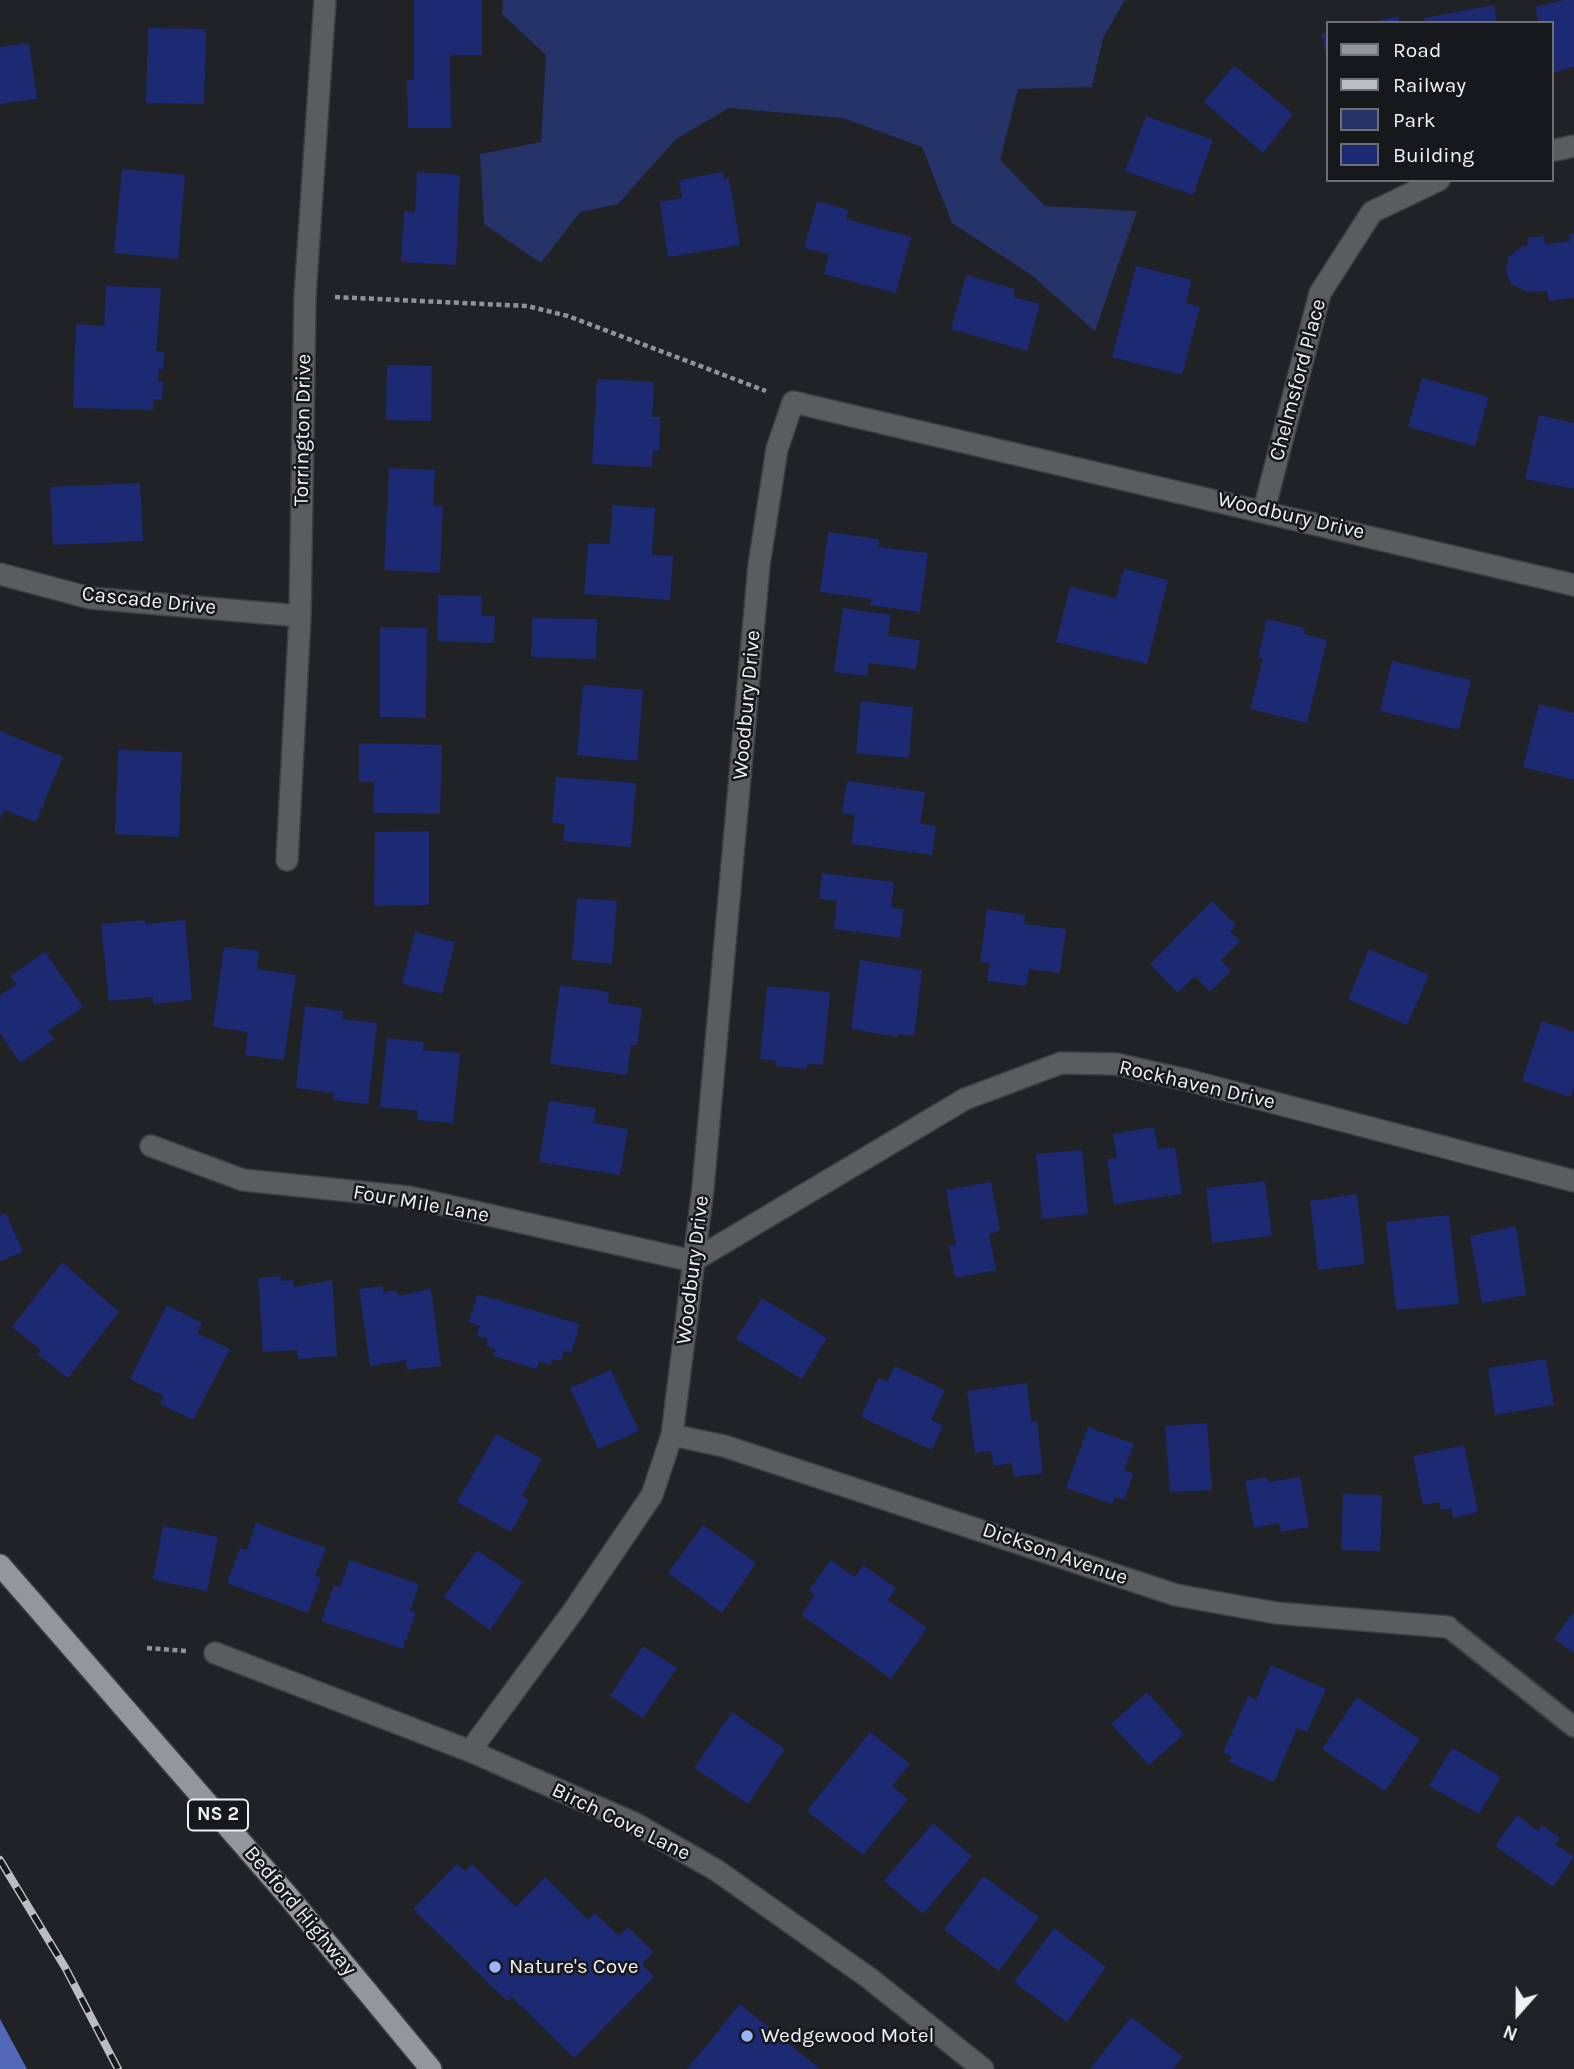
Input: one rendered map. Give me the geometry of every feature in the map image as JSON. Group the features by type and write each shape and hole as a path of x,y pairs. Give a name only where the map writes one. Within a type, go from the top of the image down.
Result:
{"main road":[{"name":"Bedford Highway","path":"0,1565 288,1896 431,2069"}],"street":[{"name":"Torrington Drive","path":"288,860 300,616 305,296 325,0"},
{"path":"1553,151 1574,146"},
{"name":"Chelmsford Place","path":"1264,510 1320,293 1372,212 1434,182"},
{"name":"Woodbury Drive","path":"470,1751 574,1610 652,1495 672,1435 704,1188 760,565 777,449 793,402 1264,510 1574,585"},
{"name":"Cascade Drive","path":"0,574 90,598 300,616"},
{"name":"Rockhaven Drive","path":"693,1261 965,1099 1060,1063 1116,1064 1187,1080 1574,1181"},
{"name":"Four Mile Lane","path":"151,1146 243,1180 410,1197 693,1261"},
{"name":"Dickson Avenue","path":"672,1435 724,1446 1177,1595 1276,1613 1448,1627"},
{"name":"Birch Cove Lane","path":"215,1653 470,1751 634,1823 716,1870 869,1978 983,2069"}],"lane":[{"path":"1448,1627 1574,1727"}],"path":[{"path":"305,296 527,306 568,316 793,402"},
{"path":"147,1648 215,1653"}],"green space":[{"path":"503,0 1125,0 1103,38 1092,87 1018,89 1000,160 1045,206 1137,211 1095,331 1030,274 952,223 922,147 843,118 729,108 676,139 618,204 580,212 541,263 484,224 480,154 541,142 546,55 502,14"}],"shaded area":[{"path":"0,2019 27,2069 0,2069"}],"building":[{"path":"414,0 482,0 482,55 450,55 451,128 408,128 407,80 414,80"},
{"path":"1574,0 1574,67 1553,72 1553,21 1538,21 1535,7"},
{"path":"1494,5 1497,21 1425,21 1424,18"},
{"path":"1398,16 1399,21 1378,21"},
{"path":"148,28 206,29 204,104 146,103"},
{"path":"1326,33 1326,55 1321,34"},
{"path":"29,43 37,99 0,104 0,47"},
{"path":"1234,65 1293,114 1263,153 1204,102"},
{"path":"1146,116 1213,140 1193,195 1125,171"},
{"path":"122,169 185,175 178,259 114,253"},
{"path":"417,172 460,175 456,265 401,262 404,211 415,212"},
{"path":"723,172 724,179 729,178 740,245 668,257 660,202 682,198 679,180"},
{"path":"817,201 849,210 846,219 911,237 896,293 824,274 829,254 804,248"},
{"path":"1569,234 1574,234 1574,298 1549,301 1547,291 1527,292 1511,284 1506,272 1508,258 1522,246 1528,246 1527,238 1544,236 1545,244 1570,241"},
{"path":"1136,266 1192,280 1186,303 1200,307 1182,375 1112,357"},
{"path":"966,275 1015,289 1013,297 1040,304 1027,351 951,329"},
{"path":"106,286 161,288 156,351 164,352 163,370 159,369 158,381 163,381 162,400 154,399 153,410 73,408 76,324 104,326"},
{"path":"387,365 432,366 431,421 386,420"},
{"path":"1422,378 1489,397 1475,446 1408,427"},
{"path":"597,379 654,382 652,417 660,417 659,451 653,451 652,467 592,464"},
{"path":"1539,415 1574,423 1574,489 1525,479"},
{"path":"389,468 435,470 433,506 443,506 440,573 384,570"},
{"path":"140,483 143,541 53,545 50,487"},
{"path":"612,505 655,508 652,555 673,556 670,600 584,594 588,543 610,544"},
{"path":"828,532 879,539 878,547 928,553 920,612 870,605 871,599 820,592"},
{"path":"1124,569 1168,580 1147,664 1056,642 1070,587 1116,598"},
{"path":"438,595 482,596 481,616 495,616 494,643 437,641"},
{"path":"843,608 891,615 888,636 920,640 916,669 869,663 867,676 834,672"},
{"path":"532,618 597,619 596,659 531,657"},
{"path":"1267,619 1305,628 1304,634 1327,640 1307,723 1250,709 1263,659 1258,657"},
{"path":"380,627 427,628 426,718 380,717"},
{"path":"1392,661 1471,680 1459,730 1380,711"},
{"path":"583,685 643,690 637,761 577,755"},
{"path":"861,701 913,707 909,758 856,753"},
{"path":"1539,704 1574,713 1574,780 1523,767"},
{"path":"0,731 63,757 36,822 4,810 0,820"},
{"path":"359,743 442,745 440,814 373,813 374,782 359,782"},
{"path":"118,750 182,752 179,837 115,834"},
{"path":"556,777 636,783 631,847 563,841 565,824 552,823"},
{"path":"847,781 925,792 920,824 936,826 932,855 851,844 855,815 842,813"},
{"path":"429,831 429,905 374,906 375,832"},
{"path":"822,873 894,882 891,908 904,909 900,938 834,929 837,901 819,899"},
{"path":"577,898 617,901 612,964 572,960"},
{"path":"1212,901 1236,925 1230,931 1240,941 1221,960 1231,971 1210,992 1195,976 1178,993 1150,964"},
{"path":"987,909 1025,915 1024,924 1066,929 1060,973 1029,969 1026,986 987,981 990,963 980,962"},
{"path":"145,920 145,924 185,920 192,1000 153,1004 153,997 109,1001 101,924"},
{"path":"415,932 455,942 442,994 402,984"},
{"path":"224,947 259,951 257,969 296,975 284,1060 245,1055 248,1032 213,1027"},
{"path":"1369,949 1429,975 1407,1025 1348,999"},
{"path":"45,952 83,1007 48,1031 54,1039 20,1063 0,1033 0,995 17,984 10,976"},
{"path":"860,960 922,970 914,1036 898,1034 898,1037 851,1029"},
{"path":"560,985 609,992 608,1003 642,1008 637,1045 631,1045 627,1075 550,1064"},
{"path":"767,986 830,992 823,1065 807,1064 806,1069 775,1066 776,1061 760,1059"},
{"path":"305,1006 343,1011 342,1019 377,1023 368,1104 333,1100 334,1093 296,1088"},
{"path":"1542,1021 1574,1032 1574,1088 1570,1097 1522,1081"},
{"path":"387,1038 424,1042 423,1050 460,1053 453,1123 417,1120 418,1111 380,1107"},
{"path":"549,1101 596,1108 594,1123 628,1129 620,1175 539,1162"},
{"path":"1154,1127 1158,1149 1175,1147 1182,1194 1114,1204 1107,1159 1117,1158 1113,1134"},
{"path":"1082,1150 1088,1214 1042,1219 1036,1154"},
{"path":"1265,1181 1272,1236 1212,1243 1206,1188"},
{"path":"991,1182 1000,1231 989,1234 996,1270 955,1278 949,1246 956,1245 946,1190"},
{"path":"1357,1194 1365,1264 1318,1270 1310,1201"},
{"path":"6,1213 23,1252 0,1261 0,1216"},
{"path":"1449,1215 1459,1304 1396,1310 1386,1222"},
{"path":"1516,1226 1526,1295 1482,1303 1470,1236"},
{"path":"62,1262 119,1312 68,1378 37,1354 41,1350 12,1327"},
{"path":"281,1276 281,1281 293,1280 294,1287 332,1280 337,1356 298,1359 297,1350 263,1352 258,1278"},
{"path":"383,1286 383,1292 397,1290 398,1296 431,1289 441,1366 407,1370 406,1360 370,1366 359,1289"},
{"path":"477,1294 580,1324 571,1353 564,1351 561,1361 553,1359 551,1365 539,1362 537,1369 493,1356 495,1349 486,1346 488,1339 477,1336 480,1326 469,1322"},
{"path":"762,1298 827,1338 802,1379 736,1339"},
{"path":"167,1305 202,1323 197,1333 230,1349 193,1420 160,1404 164,1396 130,1379"},
{"path":"1546,1359 1554,1405 1495,1415 1488,1368"},
{"path":"895,1366 945,1390 931,1420 943,1425 932,1450 861,1417 878,1378 887,1382"},
{"path":"611,1370 639,1431 598,1449 570,1388"},
{"path":"1027,1383 1031,1422 1037,1421 1043,1473 1014,1477 1012,1463 994,1466 991,1451 975,1453 967,1391"},
{"path":"1207,1423 1212,1490 1170,1492 1165,1426"},
{"path":"1088,1427 1134,1444 1124,1471 1134,1473 1124,1500 1115,1497 1112,1504 1066,1488"},
{"path":"496,1434 542,1459 522,1496 529,1500 511,1532 457,1502"},
{"path":"1464,1445 1478,1512 1453,1518 1451,1508 1441,1510 1439,1502 1423,1505 1413,1456"},
{"path":"1267,1477 1268,1482 1300,1477 1309,1527 1281,1532 1279,1523 1254,1528 1245,1481"},
{"path":"1343,1494 1382,1495 1380,1551 1341,1550"},
{"path":"256,1523 326,1548 315,1576 321,1578 308,1613 227,1583 240,1548 247,1550"},
{"path":"703,1525 756,1563 722,1613 668,1573"},
{"path":"163,1526 218,1537 207,1591 153,1580"},
{"path":"477,1550 523,1582 490,1630 444,1597"},
{"path":"350,1560 419,1584 410,1611 416,1613 403,1649 321,1621 334,1585 340,1587"},
{"path":"831,1560 855,1577 863,1565 896,1588 888,1600 927,1628 891,1679 801,1615 815,1595 809,1590"},
{"path":"1574,1611 1574,1653 1554,1639"},
{"path":"643,1646 677,1668 643,1718 610,1696"},
{"path":"1271,1665 1326,1689 1307,1732 1297,1728 1274,1782 1229,1762 1232,1756 1223,1752 1248,1696 1256,1700"},
{"path":"1147,1692 1184,1734 1149,1765 1111,1724"},
{"path":"1357,1697 1420,1739 1385,1791 1322,1749"},
{"path":"732,1712 785,1749 748,1804 694,1768"},
{"path":"870,1732 910,1764 892,1786 908,1799 863,1855 807,1811"},
{"path":"1452,1748 1501,1777 1479,1814 1429,1786"},
{"path":"1517,1815 1538,1831 1542,1825 1560,1838 1555,1844 1574,1857 1553,1887 1495,1846"},
{"path":"933,1823 972,1856 923,1914 884,1881"},
{"path":"457,1864 465,1871 472,1864 516,1907 545,1877 588,1920 595,1913 619,1936 628,1927 653,1952 642,1964 654,1977 574,2058 512,1997 507,2001 413,1909"},
{"path":"983,1876 1039,1917 999,1971 944,1930"},
{"path":"1054,1928 1106,1967 1067,2022 1014,1982"},
{"name":"Wedgewood Motel","path":"740,2004 820,2069 687,2069"},
{"path":"1131,2017 1183,2057 1173,2069 1090,2069"}],"railway":[{"path":"0,1860 66,1969 118,2069"}],"place":[{"name":"Nature's Cove","path":"495,1967"},
{"name":"Wedgewood Motel","path":"747,2036"}]}
